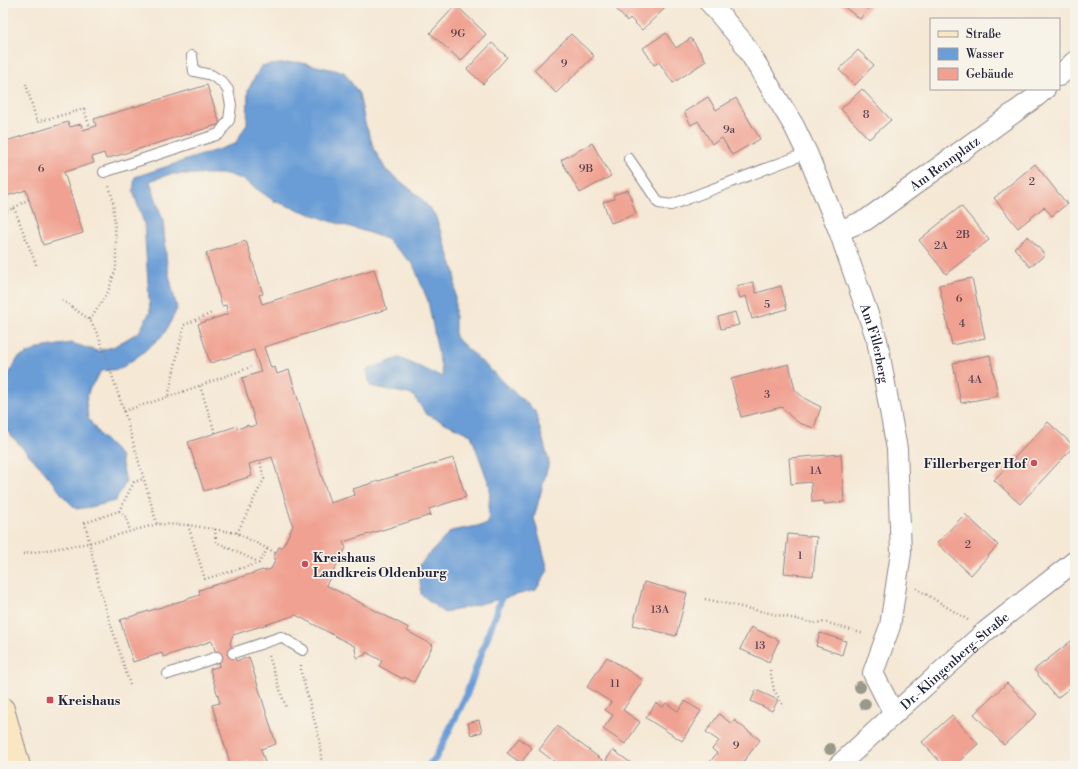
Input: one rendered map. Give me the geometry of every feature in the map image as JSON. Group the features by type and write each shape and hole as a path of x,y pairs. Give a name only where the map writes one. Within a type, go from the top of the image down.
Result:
{"main road":[{"path":"3,709 12,755"}],"street":[{"name":"Am Fillerberg","path":"710,3 743,42 794,126 807,153 839,231 877,340 897,448 901,553 890,626 873,673 894,714"},
{"path":"1060,75 1075,61"},
{"name":"Am Rennplatz","path":"839,231 866,220 1038,96 1044,90"},
{"name":"Dr.-Klingenberg-Straße","path":"838,766 986,631 1075,561"}],"lane":[{"path":"104,172 219,134 229,120 231,105 228,90 222,82 211,74 194,71 192,56"},
{"path":"629,158 659,203 672,205 807,153"},
{"path":"233,653 281,637 303,650"},
{"path":"168,674 217,657"}],"path":[{"path":"26,84 38,122 84,109 90,128"},
{"path":"90,320 108,292 116,269 114,200 104,172"},
{"path":"3,212 14,208 28,199"},
{"path":"14,208 38,267"},
{"path":"62,300 90,320 99,337 116,385 157,524"},
{"path":"168,397 184,325 212,314"},
{"path":"124,411 200,386 251,367"},
{"path":"200,386 215,433"},
{"path":"237,533 264,479 260,461"},
{"path":"130,685 102,595 88,543 85,523 119,511 134,482 143,479"},
{"path":"119,511 126,517 130,531"},
{"path":"23,554 88,543 157,524 188,525 237,533 276,553"},
{"path":"188,525 205,579 259,563 268,548"},
{"path":"215,529 216,542 259,563"},
{"path":"897,576 986,631"},
{"path":"705,599 814,623 825,622 885,641"},
{"path":"265,643 286,708"},
{"path":"303,650 301,672 319,737 322,766"},
{"path":"770,670 774,690 784,707"}],"water":[{"path":"298,62 344,72 359,94 365,123 375,151 386,170 419,196 435,215 455,273 455,337 535,411 549,462 534,518 548,570 536,590 444,613 421,594 419,565 451,531 488,524 490,487 471,435 426,414 413,395 370,386 367,370 399,358 443,377 428,301 413,264 386,239 274,201 244,180 227,174 170,174 150,181 163,221 167,266 177,309 164,334 141,354 120,369 101,371 89,390 86,401 88,418 99,434 120,455 126,482 115,501 76,509 7,431 3,417 3,385 18,358 40,348 71,343 97,351 113,347 139,332 150,312 144,223 133,191 135,177 235,144 247,124 248,90 261,66"}],"building":[{"path":"616,3 661,3 665,8 642,30 630,18 627,21 617,10 619,7"},
{"path":"839,3 872,3 860,19"},
{"path":"456,5 486,34 461,61 430,33"},
{"path":"666,33 676,48 691,38 706,61 673,83 659,62 654,65 643,48"},
{"path":"571,34 594,56 556,93 534,70"},
{"path":"492,43 507,57 483,84 467,69"},
{"path":"858,50 874,65 855,85 839,70"},
{"path":"207,85 220,124 106,159 104,153 92,157 94,163 64,172 83,233 43,245 26,190 3,197 3,142 68,122 70,127 81,124 83,130 96,126 94,119"},
{"path":"862,89 891,120 869,139 841,109"},
{"path":"708,97 716,110 736,98 760,139 732,155 722,138 712,144 698,121 691,125 684,112"},
{"path":"592,143 611,176 580,193 561,160"},
{"path":"1035,164 1067,204 1052,216 1044,207 1018,228 994,198"},
{"path":"628,190 636,214 611,223 603,202 614,199 613,195"},
{"path":"961,206 989,240 946,274 919,240"},
{"path":"1028,236 1045,255 1030,267 1014,248"},
{"name":"Kreishaus Landkreis Oldenburg","path":"246,241 263,294 259,295 262,304 374,269 387,309 264,347 271,368 275,367 277,374 289,370 330,503 355,495 353,489 453,458 466,497 429,509 431,515 343,542 346,548 326,585 409,628 407,631 433,645 414,682 404,677 403,679 379,666 382,661 366,652 365,655 357,658 356,647 296,615 233,635 230,643 236,661 249,657 276,744 261,749 266,766 251,766 250,761 231,766 212,705 220,703 210,669 220,666 212,641 163,657 162,653 133,662 120,620 200,595 199,590 263,570 271,569 276,559 273,558 279,547 282,548 293,526 272,457 249,464 252,476 204,491 188,442 237,426 238,429 248,425 249,427 256,425 242,378 261,372 254,350 210,363 198,324 228,314 226,305 222,306 206,253"},
{"path":"972,278 985,338 952,345 939,285"},
{"path":"753,282 756,293 781,286 787,309 752,319 746,296 740,298 736,286"},
{"path":"735,312 739,325 721,329 718,317"},
{"path":"990,355 998,396 961,403 953,363"},
{"path":"789,364 795,390 804,398 821,407 814,428 799,423 782,407 741,417 731,379"},
{"name":"Fillerberger Hof","path":"1048,422 1074,446 1020,504 994,480"},
{"path":"841,454 844,502 824,504 824,501 812,502 811,482 791,484 789,458"},
{"path":"965,514 998,545 971,575 937,543"},
{"path":"788,534 817,537 813,576 784,573"},
{"path":"644,582 687,593 676,636 633,625"},
{"path":"751,627 779,640 769,662 740,649"},
{"path":"820,633 846,641 842,655 816,646"},
{"path":"1075,638 1075,684 1057,698 1034,670"},
{"path":"607,657 643,680 623,710 640,722 625,744 603,729 613,715 605,710 611,702 587,687"},
{"path":"1007,683 1037,714 1004,745 974,714"},
{"path":"756,690 778,700 772,711 751,701"},
{"path":"685,701 701,711 682,741 646,718 656,703 663,707 666,703 678,711"},
{"path":"719,714 732,724 734,720 760,740 740,766 716,766 710,762 717,753 712,749 719,741 706,732"},
{"path":"952,715 978,744 954,766 944,766 922,742"},
{"path":"479,720 482,732 471,735 468,723"},
{"path":"557,726 606,763 603,766 560,766 539,750"},
{"path":"519,738 532,748 521,763 507,753"},
{"path":"613,750 631,763 629,766 614,766 606,760"}],"waterway":[{"path":"428,766 435,759 466,696 501,599"}],"place":[{"name":"Fillerberger Hof","path":"1034,463"},
{"name":"Kreishaus Landkreis Oldenburg","path":"305,564"},
{"name":"Kreishaus","path":"50,700"}]}
